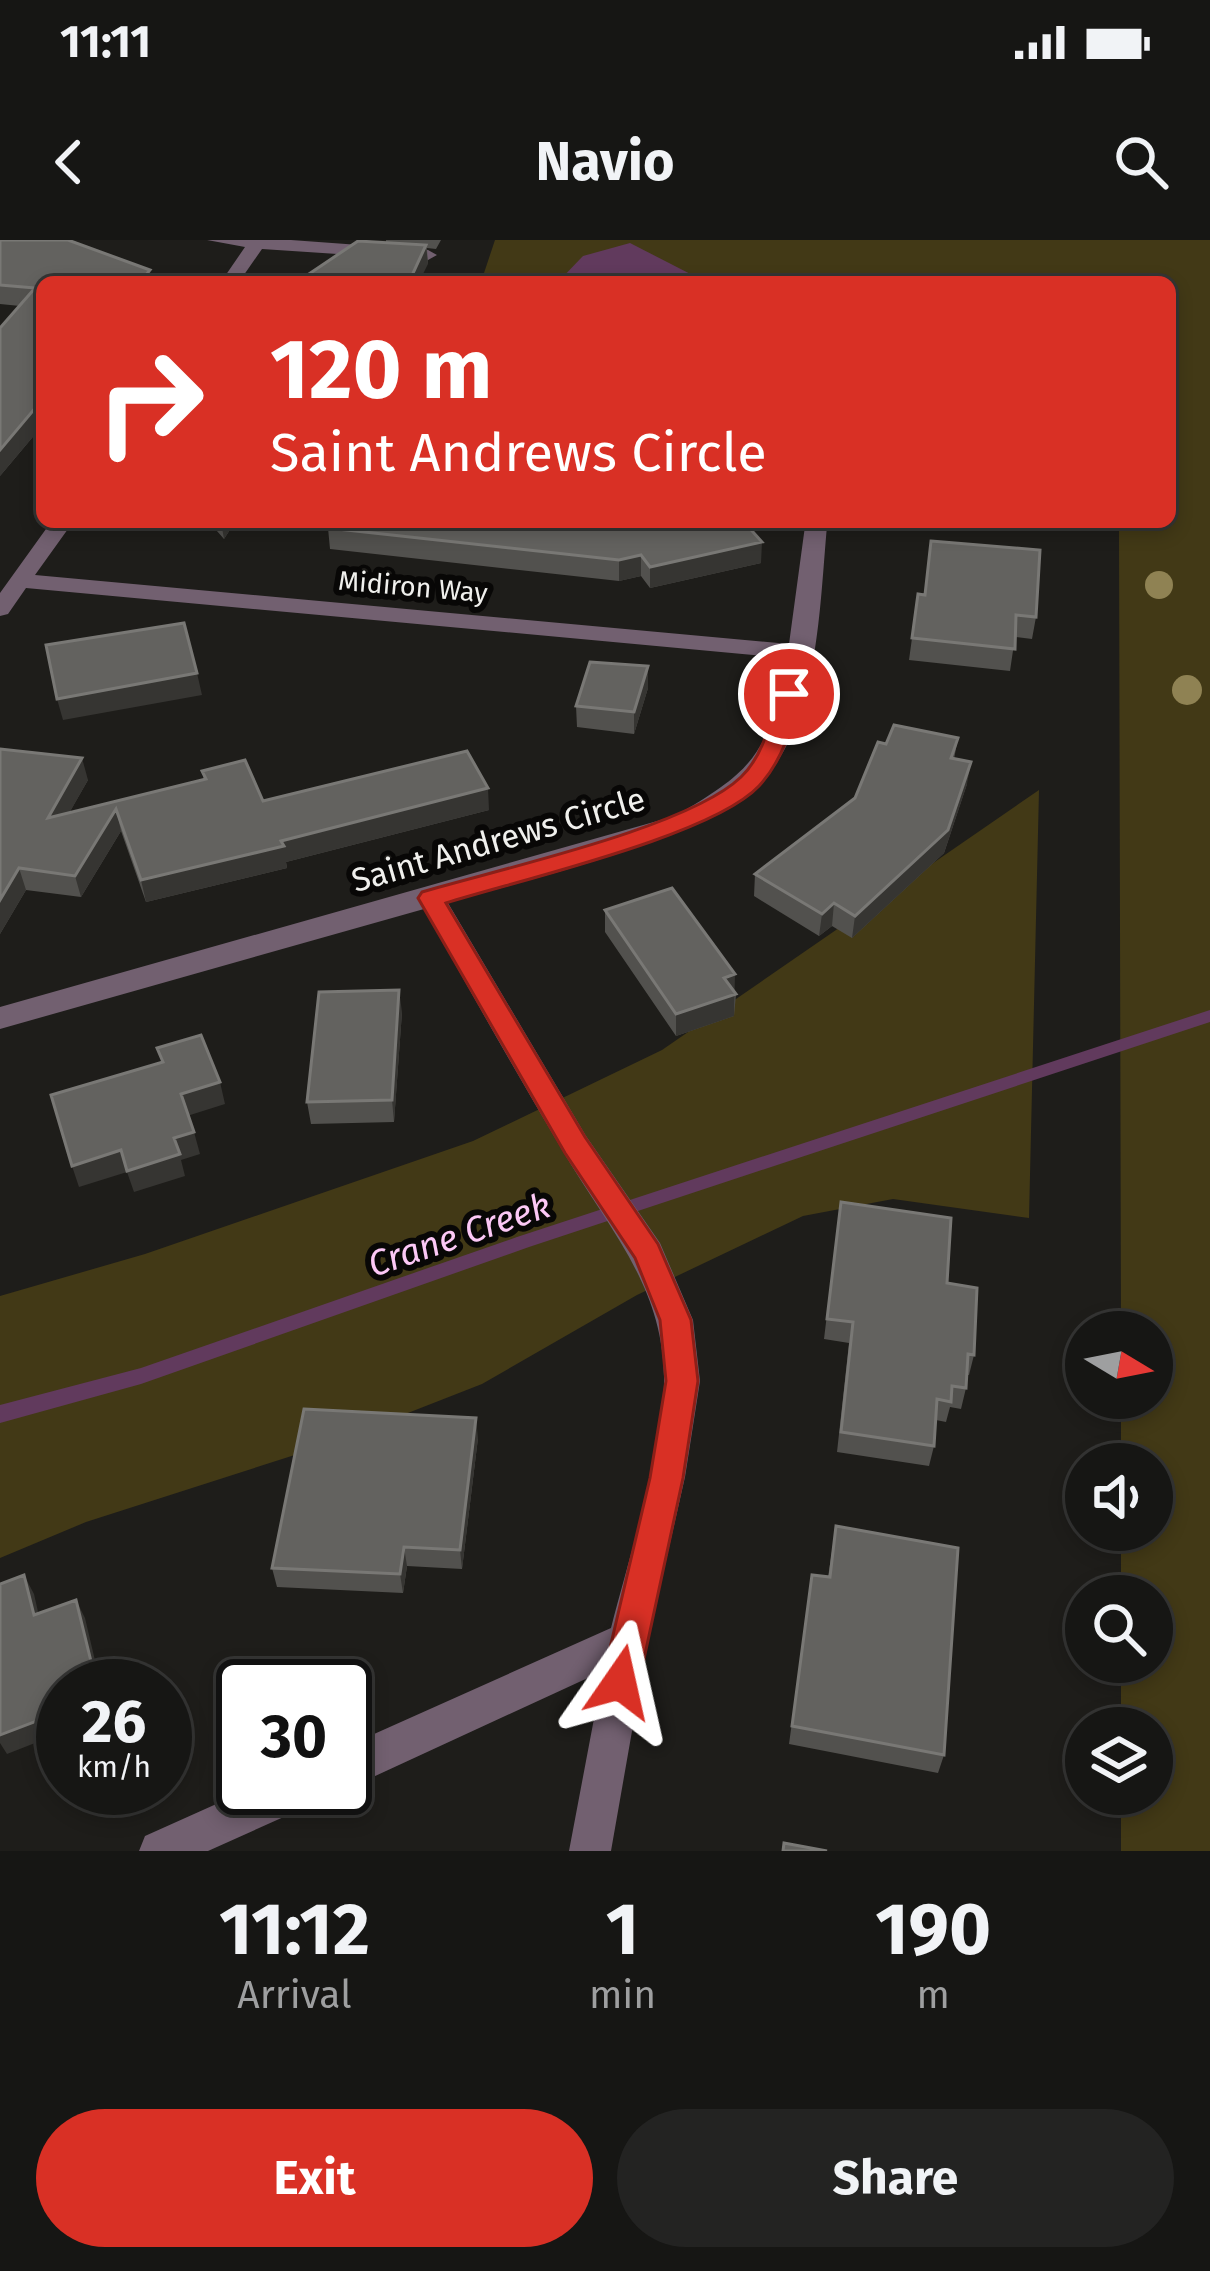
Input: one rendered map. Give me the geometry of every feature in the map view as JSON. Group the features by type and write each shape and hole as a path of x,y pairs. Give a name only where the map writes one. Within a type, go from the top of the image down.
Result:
{"street":[{"path":"216,240 428,255"},
{"path":"234,276 257,243"},
{"path":"0,609 58,528"},
{"name":"Saint Andrews Circle","path":"0,1018 684,822 749,782 776,742 799,652 815,528"},
{"name":"Midiron Way","path":"21,581 799,652"},
{"path":"431,898 575,1145 648,1253 676,1320 682,1381 667,1478 628,1640 590,1851"},
{"path":"372,1756 628,1640"},
{"path":"160,1851 240,1815"}],"shaded area":[{"path":"495,240 1210,240 1210,1851 1121,1851 1121,1815 1173,1815 1173,1707 1121,1707 1121,1683 1173,1683 1173,1575 1121,1575 1121,1551 1173,1551 1173,1443 1121,1443 1121,1419 1173,1419 1173,1311 1121,1311 1119,528 1176,528 1176,276 483,276"},
{"path":"630,243 694,276 564,276 583,256"},
{"path":"1039,790 1029,1218 893,1199 803,1216 637,1295 482,1384 326,1445 86,1522 0,1558 0,1296 145,1254 473,1141 662,1050"}],"building":[{"path":"0,240 68,240 150,270 145,276 36,276 36,407 0,450 0,328 35,288 0,285"},
{"path":"358,241 426,245 412,276 306,276"},
{"path":"328,528 749,528 762,542 650,567 641,555 619,560"},
{"path":"931,541 1040,550 1036,617 1016,615 1015,649 912,638 918,594 925,595"},
{"path":"184,623 197,673 57,699 46,645"},
{"path":"590,662 648,666 634,712 576,706"},
{"path":"894,725 958,738 951,758 971,762 948,830 855,916 834,903 822,914 755,874 855,798 878,742 886,744"},
{"path":"0,749 82,758 48,818 206,779 202,771 245,760 263,801 467,751 488,788 281,841 284,846 141,880 116,809 75,876 19,868 0,900"},
{"path":"672,888 735,974 724,978 736,994 676,1014 605,910"},
{"path":"399,990 392,1100 307,1102 319,992"},
{"path":"201,1035 220,1082 181,1094 194,1132 174,1138 180,1154 127,1171 121,1150 72,1166 51,1095 163,1062 157,1048"},
{"path":"841,1202 951,1218 947,1283 977,1288 974,1355 968,1354 966,1388 952,1386 951,1402 937,1399 934,1446 841,1432 853,1322 827,1319"},
{"path":"304,1409 476,1418 460,1550 404,1547 400,1574 272,1568"},
{"path":"836,1526 958,1548 944,1755 792,1726 812,1575 830,1577"},
{"path":"24,1575 34,1615 76,1600 90,1659 36,1659 36,1721 0,1735 0,1584"},
{"path":"784,1843 827,1851 783,1851"}],"waterway":[{"name":"Crane Creek","path":"0,1414 141,1376 523,1242 1210,1016"}],"route":[{"path":"620,1682 667,1478 682,1381 676,1320 648,1253 575,1145 431,898 684,822 749,782 776,742 789,694"}]}
